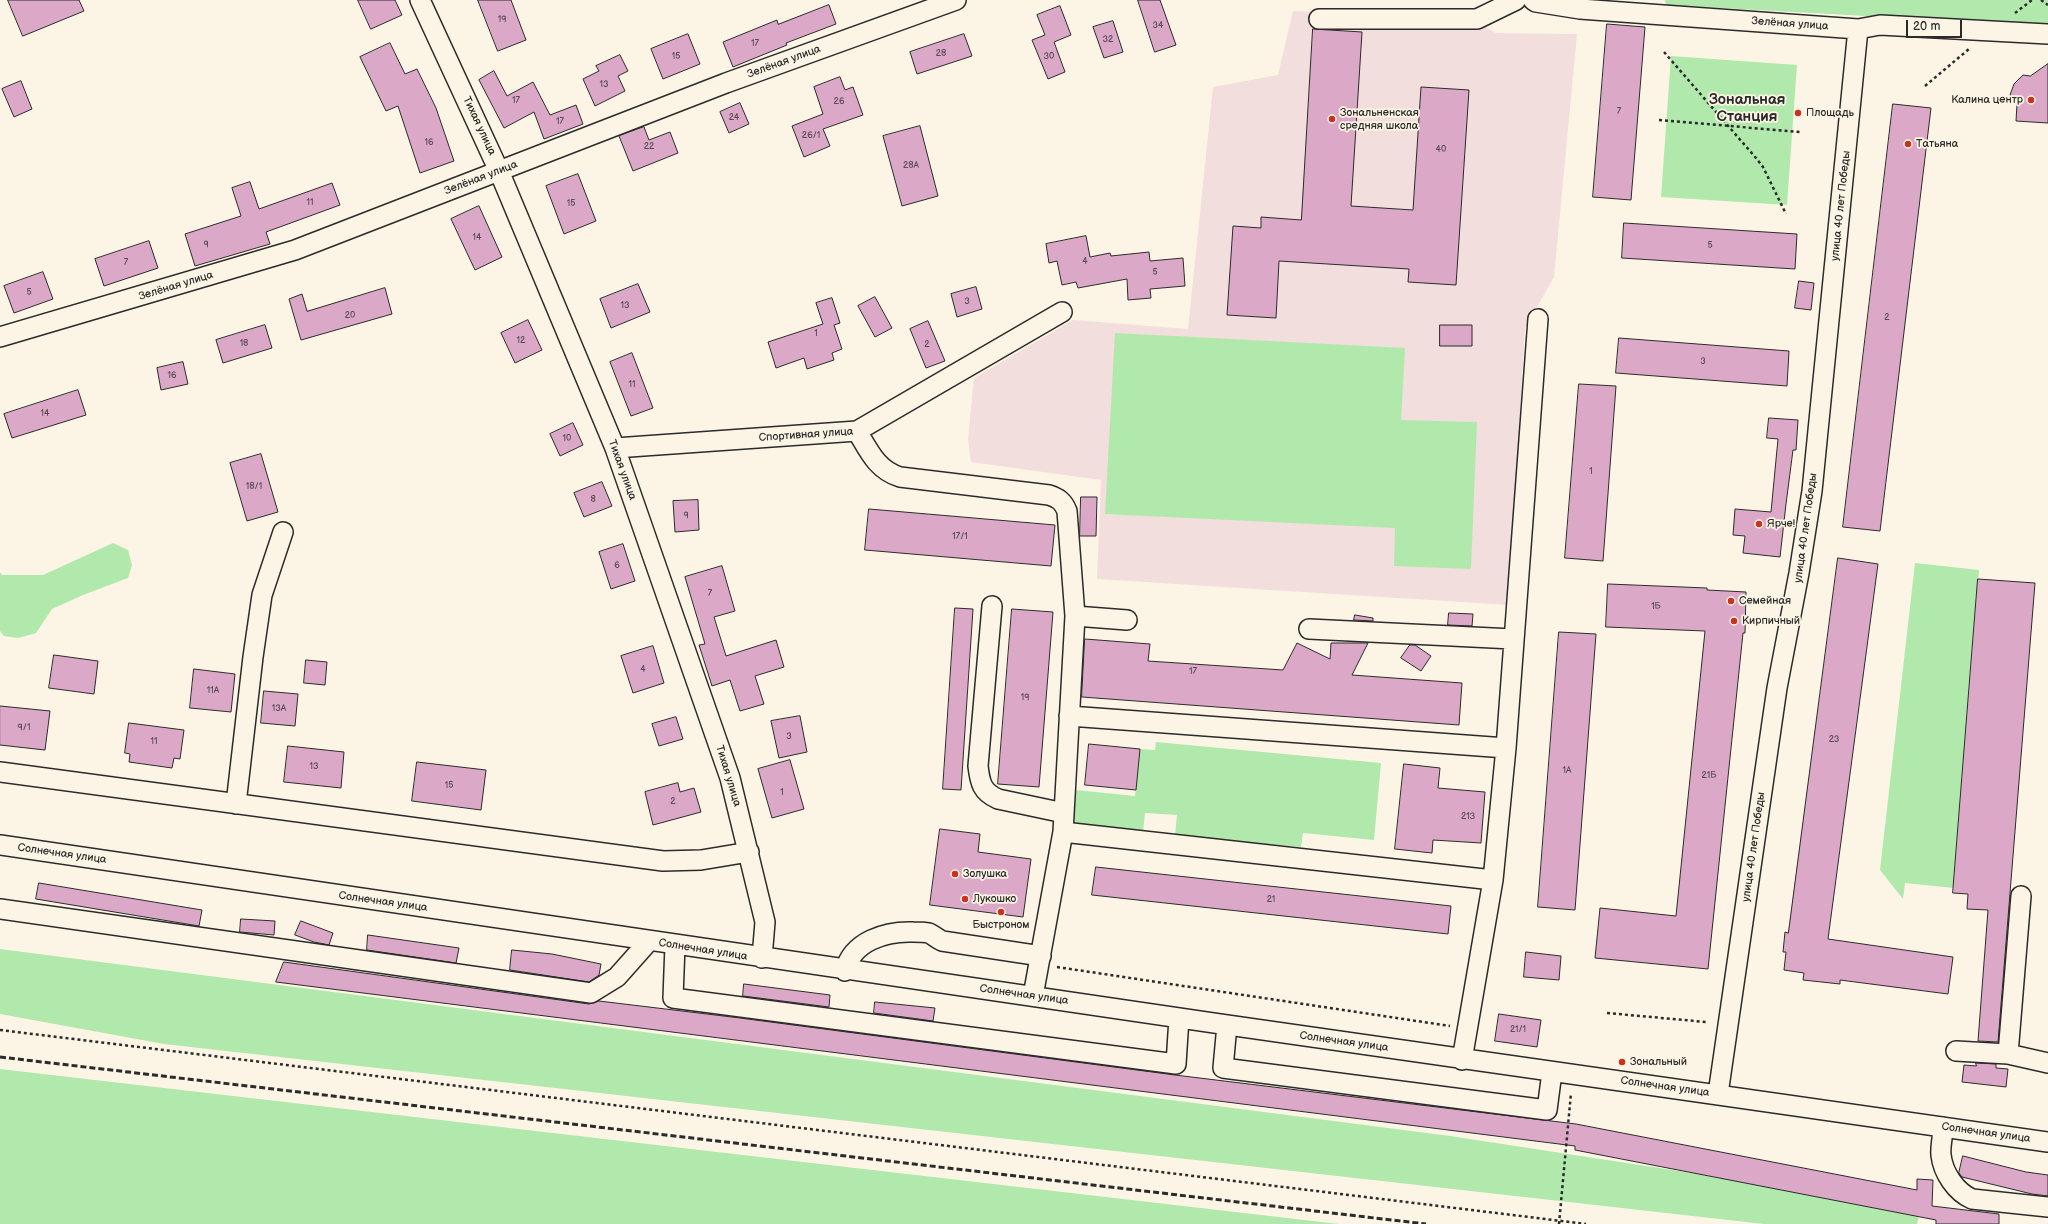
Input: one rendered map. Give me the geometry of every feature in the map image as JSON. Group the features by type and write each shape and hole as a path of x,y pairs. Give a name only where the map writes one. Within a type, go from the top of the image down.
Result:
{"street":[{"name":"Тихая улица","path":"420,0 499,171 614,448 730,778 765,922 762,958"},
{"name":"Зелёная улица","path":"0,337 295,250 734,80 956,0"},
{"path":"1319,19 1476,19 1516,0"},
{"name":"Зелёная улица","path":"1533,0 1536,2 1580,9 1858,29 1880,25 2048,34"},
{"name":"улица 40 лет Победы","path":"1718,1094 1777,688 1799,573 1812,491 1858,29"},
{"name":"Спортивная улица","path":"614,448 857,432 1062,312"},
{"path":"1462,1060 1493,880 1506,748 1538,319"},
{"path":"857,432 874,460 890,474 900,477 1049,495 1058,498 1064,504 1067,511 1075,616 1063,832 1034,996"},
{"path":"236,804 253,657 262,595 283,532"},
{"path":"992,606 978,766 982,788 989,795 998,799 1064,813"},
{"path":"1075,616 1127,620"},
{"path":"1310,629 1514,639"},
{"path":"1069,716 1506,748"},
{"path":"0,772 663,861 701,860 749,852"},
{"path":"1063,832 1493,880"},
{"name":"Солнечная улица","path":"0,844 845,971 1034,996 1462,1060 1718,1094 1943,1128 2048,1142"},
{"path":"2008,1054 2021,896"},
{"path":"0,908 591,993 618,976 649,941"},
{"path":"845,971 847,962 854,953 866,943 879,936 900,932 929,933 942,941 1040,960"},
{"path":"675,946 673,998 1176,1064 1179,1018"},
{"path":"1227,1025 1223,1068 1547,1110 1552,1072"},
{"path":"1956,1051 2008,1054 2048,1063"},
{"path":"1943,1128 1941,1155 1946,1172 1962,1195 1972,1199 2048,1207"}],"path":[{"path":"2014,14 2032,0"},
{"path":"2041,0 2048,5"},
{"path":"1925,86 1972,47"},
{"path":"1664,52 1763,166 1786,214"},
{"path":"1659,120 1800,132"},
{"path":"1040,960 1468,1029"},
{"path":"1608,1013 1706,1022"},
{"path":"0,1030 1559,1222 1586,1224"},
{"path":"1559,1222 1572,1074"}],"shaded area":[{"path":"1293,11 1464,15 1496,33 1577,34 1554,277 1525,328 1509,605 1097,579 1101,480 971,462 968,439 974,378 1073,320 1188,329 1213,87 1278,75"}],"green space":[{"path":"1665,0 2048,0 2048,26 1666,5"},
{"path":"1671,56 1797,65 1787,205 1661,197"},
{"path":"1115,333 1405,348 1401,420 1477,422 1471,569 1394,566 1395,528 1105,514"},
{"path":"113,543 128,550 132,565 128,578 83,595 52,609 36,633 18,638 4,636 0,631 0,572 2,575 43,575"},
{"path":"1915,563 1979,570 1954,888 1905,883 1903,899 1880,870"},
{"path":"1156,742 1381,763 1374,840 1303,833 1301,847 1175,836 1177,815 1145,813 1143,833 1073,827 1076,790 1135,796 1140,749 1155,750"},
{"path":"0,949 1450,1136 1921,1208 1917,1224 1764,1224 164,1044 0,1014"},
{"path":"0,1069 1339,1224 0,1224"}],"building":[{"path":"8,0 79,0 84,11 23,36"},
{"path":"358,0 395,0 402,15 371,29"},
{"path":"478,0 511,0 526,40 498,51"},
{"path":"1138,0 1160,0 1176,45 1155,52"},
{"path":"829,5 836,24 786,43 787,45 733,67 723,42 777,20 778,24"},
{"path":"1060,6 1071,35 1054,42 1065,72 1048,79 1032,40 1045,35 1037,15"},
{"path":"1113,21 1123,52 1104,58 1093,27"},
{"path":"1607,24 1645,27 1631,200 1593,197"},
{"name":"Зональненская средняя школа","path":"1313,29 1362,32 1351,206 1413,210 1421,87 1469,90 1456,285 1408,282 1409,269 1279,261 1276,318 1227,315 1233,226 1261,228 1261,217 1301,220"},
{"path":"688,34 700,64 663,79 651,49"},
{"path":"964,34 972,56 917,74 910,52"},
{"path":"390,43 405,74 417,69 436,108 454,161 420,173 398,106 386,111 360,57"},
{"path":"620,55 628,71 618,76 625,91 595,106 583,79 599,71 596,66"},
{"name":"Калина центр","path":"2048,64 2048,123 2016,121 2017,104 2010,95 2014,84 2023,75 2030,76"},
{"path":"494,71 507,96 533,82 550,115 576,105 583,124 544,139 534,112 504,128 479,80"},
{"path":"840,77 845,90 853,87 863,115 823,129 830,146 804,157 792,126 823,114 814,87"},
{"path":"21,81 32,109 14,117 2,89"},
{"path":"740,103 749,124 729,133 720,112"},
{"path":"1893,104 1931,108 1880,531 1843,527"},
{"path":"920,126 938,196 902,206 883,136"},
{"path":"644,127 649,140 670,132 678,153 633,171 619,136"},
{"path":"578,174 596,221 564,234 546,186"},
{"path":"250,182 259,209 332,183 340,205 266,232 270,244 195,266 185,234 241,216 232,188"},
{"path":"479,206 502,257 475,270 451,219"},
{"path":"1624,223 1797,234 1795,269 1622,258"},
{"path":"1086,236 1090,257 1110,253 1111,256 1149,252 1150,261 1183,258 1185,286 1150,289 1151,298 1128,300 1127,279 1078,288 1076,282 1062,285 1057,261 1049,263 1046,244"},
{"path":"149,241 158,268 104,286 95,259"},
{"path":"43,272 53,299 14,313 4,286"},
{"path":"1799,281 1814,283 1811,310 1795,308"},
{"path":"638,284 650,312 611,328 600,299"},
{"path":"976,287 982,309 957,317 951,294"},
{"path":"385,288 392,314 301,340 289,299 302,294 307,311"},
{"path":"875,297 892,328 875,337 858,306"},
{"path":"832,298 840,323 834,325 842,349 832,353 834,360 807,369 804,358 776,368 768,342 823,324 816,303"},
{"path":"528,320 542,350 515,363 501,333"},
{"path":"928,321 945,361 926,368 910,329"},
{"path":"265,325 272,348 223,363 216,340"},
{"path":"1440,325 1472,325 1472,346 1440,346"},
{"path":"1619,338 1789,351 1787,386 1616,373"},
{"path":"632,353 653,408 631,416 610,362"},
{"path":"183,362 188,384 161,390 157,368"},
{"path":"1579,384 1616,386 1603,561 1565,558"},
{"path":"78,390 86,415 12,438 4,414"},
{"path":"1769,418 1798,420 1796,450 1793,450 1780,557 1743,553 1745,536 1733,535 1735,509 1771,512 1778,439 1767,438"},
{"path":"573,423 583,445 560,456 550,434"},
{"path":"261,454 278,512 247,521 230,463"},
{"path":"602,482 612,506 584,517 574,493"},
{"path":"1081,497 1097,497 1096,536 1080,536"},
{"path":"698,500 699,530 675,532 673,501"},
{"path":"869,509 1055,525 1051,566 865,550"},
{"path":"623,544 635,581 611,589 599,552"},
{"path":"1838,558 1878,564 1828,939 1953,957 1948,994 1840,980 1840,984 1803,980 1804,973 1784,970 1786,952 1783,952 1785,932 1788,933"},
{"path":"722,566 735,611 714,617 726,656 776,640 784,667 755,676 764,704 740,711 730,680 712,686 699,645 705,644 685,577"},
{"path":"1978,579 2035,583 1998,1042 1978,1041 1988,910 1967,909 1968,894 1953,893"},
{"path":"1608,584 1707,588 1707,590 1746,592 1745,633 1743,633 1708,969 1595,958 1600,908 1676,916 1705,631 1606,627"},
{"path":"955,608 973,609 961,790 943,789"},
{"path":"1012,609 1053,612 1039,787 998,784"},
{"path":"1449,613 1473,614 1472,626 1448,625"},
{"path":"1355,615 1373,618 1373,621 1354,620"},
{"path":"1559,632 1596,634 1575,910 1538,907"},
{"path":"1085,639 1150,644 1148,661 1283,670 1297,643 1330,659 1331,643 1368,643 1352,675 1462,683 1459,725 1082,697"},
{"path":"1410,645 1415,645 1431,656 1421,671 1401,658"},
{"path":"653,646 664,683 633,693 621,656"},
{"path":"54,655 98,661 94,694 49,688"},
{"path":"306,660 327,662 325,685 304,683"},
{"path":"194,669 235,674 231,712 190,708"},
{"path":"264,691 298,694 295,726 261,723"},
{"path":"0,706 50,711 45,750 0,745"},
{"path":"800,716 807,752 779,758 771,721"},
{"path":"676,717 683,739 659,746 652,724"},
{"path":"129,723 184,730 180,759 174,758 172,768 129,762 130,754 125,753"},
{"path":"1089,744 1140,749 1136,790 1085,785"},
{"path":"288,746 344,752 341,788 284,782"},
{"path":"790,760 804,809 772,818 758,769"},
{"path":"417,762 486,770 481,810 412,801"},
{"path":"1404,764 1440,768 1438,788 1485,792 1481,843 1433,840 1432,853 1395,849"},
{"path":"678,783 680,792 694,788 701,812 653,825 645,792"},
{"path":"940,829 980,834 978,852 1031,859 1023,917 930,905"},
{"path":"1096,867 1451,906 1448,934 1092,895"},
{"path":"39,883 202,910 199,926 36,899"},
{"path":"241,919 275,921 274,935 240,932"},
{"path":"301,921 333,933 329,945 314,942 295,935"},
{"path":"368,935 459,948 456,963 367,950"},
{"path":"512,950 552,954 601,964 599,975 589,982 510,970"},
{"path":"1526,952 1561,956 1559,980 1524,977"},
{"path":"284,962 589,1004 599,1001 740,1018 1175,1075 1576,1124 1917,1190 1917,1179 1933,1180 1932,1206 1999,1214 1999,1224 1936,1224 1936,1220 1575,1150 1575,1146 276,982"},
{"path":"744,984 830,995 829,1007 743,996"},
{"path":"875,1002 935,1008 933,1021 874,1013"},
{"path":"1499,1014 1541,1020 1537,1047 1495,1041"},
{"path":"1976,1063 1996,1064 1996,1068 2008,1069 2006,1087 1962,1082 1964,1065 1976,1066"},
{"path":"1963,1156 2026,1172 2048,1175 2048,1196 2032,1194 1962,1177 1959,1173"}],"railway":[{"path":"0,1057 1426,1224"}],"place":[{"name":"Калина центр","path":"2031,100"},
{"name":"Площадь","path":"1798,113"},
{"name":"Зональненская средняя школа","path":"1332,119"},
{"name":"Татьяна","path":"1908,144"},
{"name":"Ярче!","path":"1759,524"},
{"name":"Семейная","path":"1731,601"},
{"name":"Кирпичный","path":"1734,621"},
{"name":"Золушка","path":"955,874"},
{"name":"Лукошко","path":"965,899"},
{"name":"Быстроном","path":"1001,912"},
{"name":"Зональный","path":"1622,1062"}],"district":[{"name":"Зональная Станция","path":"1747,108"}]}
